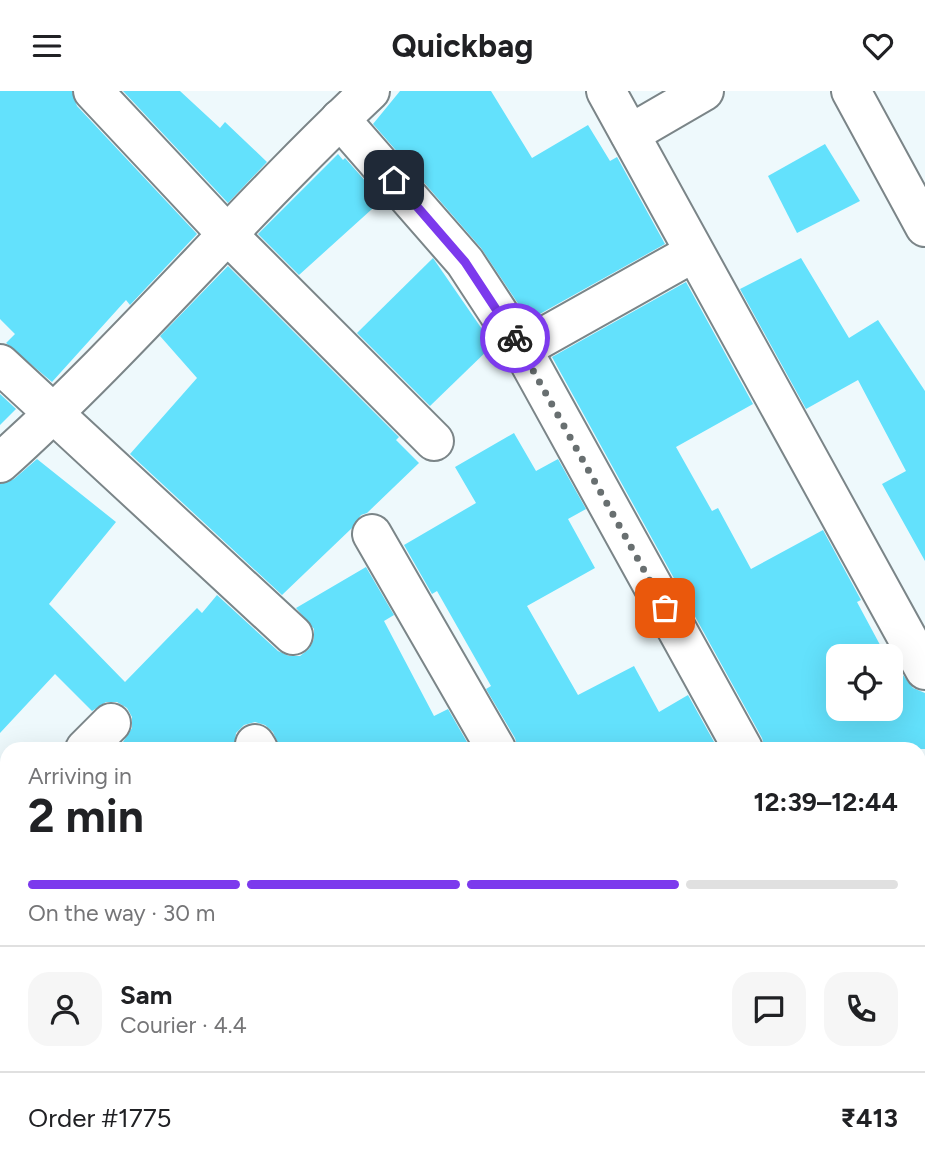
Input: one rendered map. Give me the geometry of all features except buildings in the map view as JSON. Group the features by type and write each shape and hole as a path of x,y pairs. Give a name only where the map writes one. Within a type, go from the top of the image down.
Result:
{"street":[{"path":"93,91 226,233 434,441"},
{"path":"0,463 53,415 226,233 370,91"},
{"path":"606,91 925,670"},
{"path":"630,134 704,91"},
{"path":"851,91 925,227"},
{"path":"340,119 465,262 523,349 739,742"},
{"path":"523,349 693,253"},
{"path":"0,364 293,635"},
{"path":"372,534 492,742"}],"way so far":[{"path":"515,338 665,608"}],"route":[{"path":"394,180 465,262 515,338"}]}
